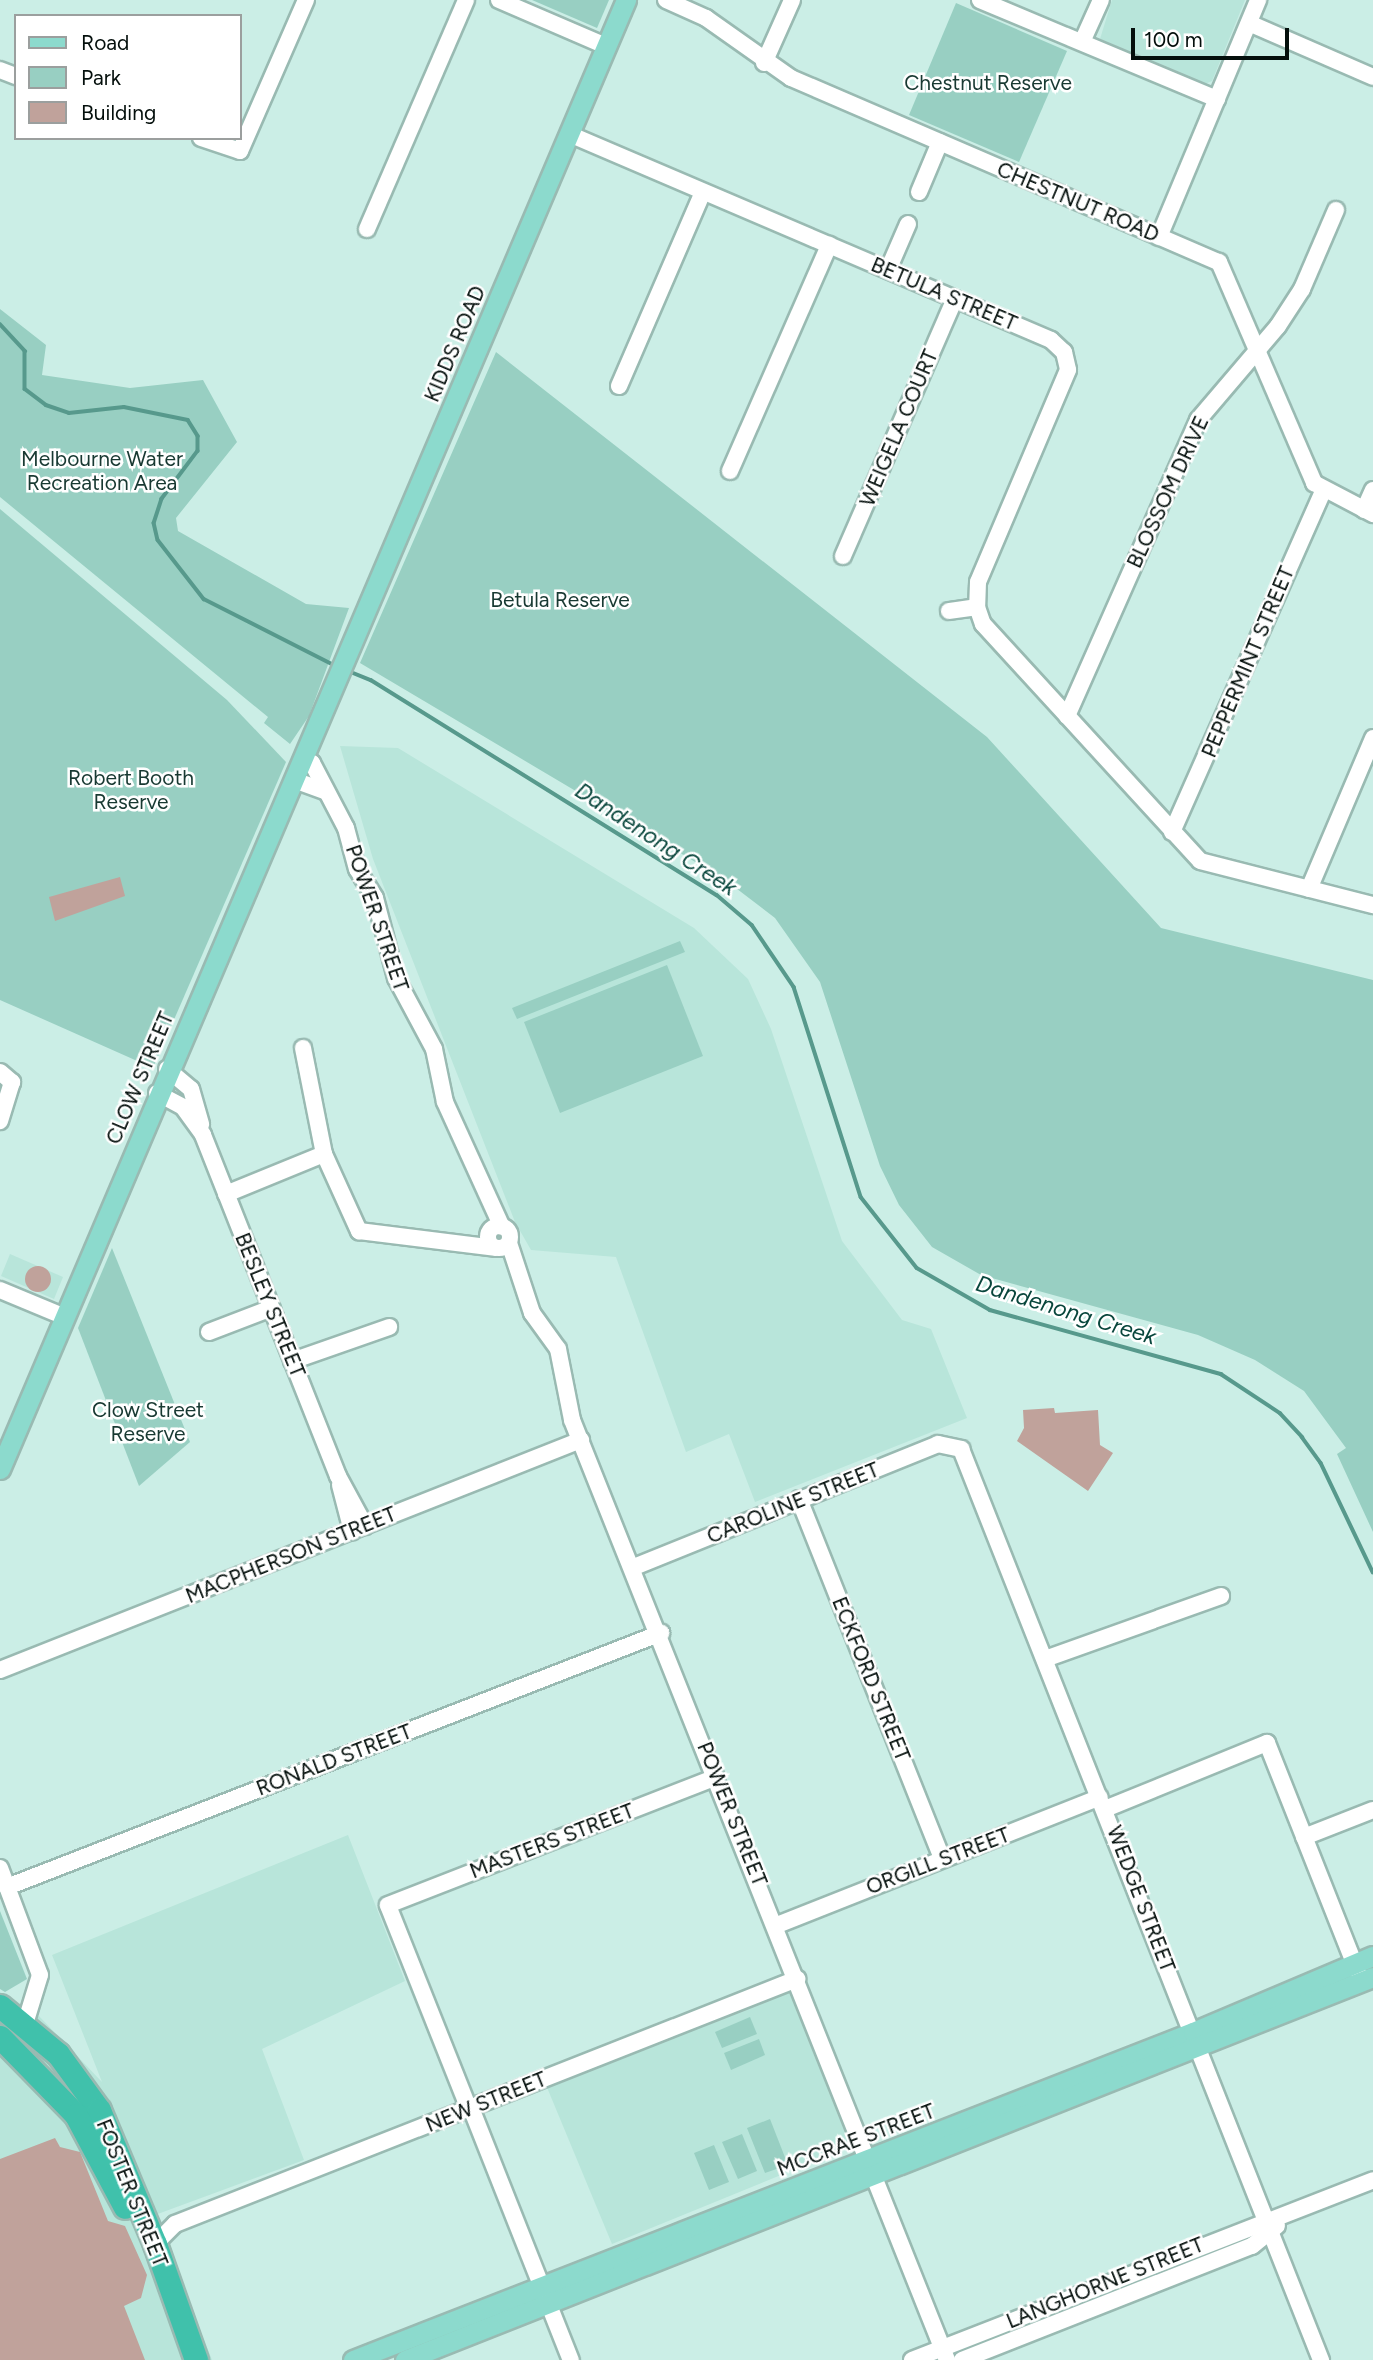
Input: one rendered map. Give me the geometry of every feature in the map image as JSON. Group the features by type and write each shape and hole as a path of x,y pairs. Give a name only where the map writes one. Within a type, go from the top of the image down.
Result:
{"highway":[{"name":"FOSTER STREET","path":"0,2006 25,2024 80,2083 112,2135 155,2244 169,2294 196,2360"},
{"name":"FOSTER STREET","path":"0,2037 61,2098 95,2143 154,2276 169,2294"},
{"path":"61,2098 80,2083"}],"main road":[{"name":"KIDDS ROAD","path":"326,706 626,0"},
{"name":"CLOW STREET","path":"0,1469 167,1069 326,706"},
{"name":"MCCRAE STREET","path":"353,2360 546,2294 1363,1974 1373,1956"},
{"name":"MCCRAE STREET","path":"405,2360 546,2294"}],"street":[{"path":"207,140 240,151 306,0"},
{"path":"367,229 466,0"},
{"path":"499,0 606,46"},
{"name":"CHESTNUT ROAD","path":"666,0 706,18 764,63 1219,262 1310,475 1323,492"},
{"path":"764,63 792,0"},
{"path":"980,0 1217,99"},
{"path":"1082,43 1101,0"},
{"path":"1159,237 1258,0"},
{"path":"1249,23 1373,76"},
{"name":"BETULA STREET","path":"569,134 1051,340 1064,352 1068,370 978,582 976,607"},
{"path":"919,192 940,142"},
{"path":"619,386 703,192"},
{"name":"BLOSSOM DRIVE","path":"1067,716 1198,420 1302,289 1336,210"},
{"path":"888,270 908,224"},
{"path":"730,471 830,245"},
{"name":"WEIGELA COURT","path":"843,556 955,299"},
{"path":"1323,492 1369,512 1373,490"},
{"name":"PEPPERMINT STREET","path":"1172,832 1323,492"},
{"path":"949,611 976,607 983,624 1172,832 1204,863 1373,905"},
{"path":"1309,889 1373,738"},
{"name":"POWER STREET","path":"303,759 312,763 375,898 396,978 434,1049 445,1102 490,1200 497,1239 518,1271 532,1313 561,1358 568,1408 661,1633 944,2354"},
{"path":"294,780 325,791"},
{"path":"303,1048 324,1154 359,1231 462,1244 497,1239"},
{"name":"BESLEY STREET","path":"167,1069 191,1088 203,1135 358,1528"},
{"path":"0,1072 12,1082 0,1121"},
{"name":"BESLEY STREET","path":"157,1093 183,1107 203,1135"},
{"path":"226,1194 324,1154"},
{"path":"0,1290 65,1317"},
{"path":"209,1332 272,1308"},
{"path":"292,1361 389,1327"},
{"name":"MACPHERSON STREET","path":"0,1670 582,1440"},
{"name":"CAROLINE STREET","path":"634,1567 938,1444 954,1444"},
{"name":"WEDGE STREET","path":"954,1444 964,1455 1321,2360"},
{"name":"ECKFORD STREET","path":"799,1499 942,1859"},
{"path":"1045,1659 1221,1596"},
{"name":"RONALD STREET","path":"7,1886 661,1633"},
{"name":"ORGILL STREET","path":"776,1925 942,1859 1267,1743 1304,1837"},
{"name":"MASTERS STREET","path":"470,2108 388,1905 716,1777"},
{"path":"1363,1974 1304,1837 1373,1810"},
{"path":"0,1868 39,1971 25,2024"},
{"name":"NEW STREET","path":"147,2223 175,2224 797,1979"},
{"path":"470,2108 571,2360"},
{"name":"LANGHORNE STREET","path":"912,2360 944,2354 1270,2226 1299,2210 1373,2180"},
{"name":"NEW STREET","path":"155,2244 175,2224"},
{"name":"LANGHORNE STREET","path":"962,2360 1252,2246 1270,2226"}],"shaded area":[{"path":"1112,0 1245,0 1212,81 1205,84 1100,39"},
{"path":"340,746 398,748 694,928 748,979 771,1029 842,1241 902,1320 931,1329 967,1418 755,1502 729,1434 686,1452 616,1257 531,1250 515,1222 373,859"},
{"path":"10,1254 63,1277 54,1299 1,1276"},
{"path":"348,1835 405,1981 262,2049 304,2160 155,2215 212,2360 0,2360 0,1992 38,2015 102,2082 52,1955"},
{"path":"791,1991 852,2146 612,2244 546,2085"}],"green space":[{"path":"532,0 609,0 597,28"},
{"name":"Chestnut Reserve","path":"956,3 1067,51 1019,162 909,115"},
{"name":"Melbourne Water Recreation Area","path":"0,309 46,345 42,375 130,388 203,380 237,442 176,518 178,531 306,604 349,608 309,716 290,744 264,723 268,717 0,497"},
{"name":"Betula Reserve","path":"496,352 987,737 1161,928 1373,980 1373,1532 1337,1454 1346,1448 1304,1391 1255,1360 1198,1335 981,1275 932,1247 899,1205 880,1166 820,982 775,918 724,879 360,663"},
{"name":"Robert Booth Reserve","path":"0,509 227,700 286,762 153,1068 0,1000"},
{"path":"680,941 685,952 517,1019 512,1008"},
{"path":"667,965 703,1056 560,1113 524,1022"},
{"name":"Clow Street Reserve","path":"112,1248 190,1442 139,1486 78,1328"},
{"path":"0,1911 27,1979 5,1992 0,1989"},
{"path":"750,2017 757,2034 722,2048 715,2032"},
{"path":"759,2039 765,2055 731,2070 724,2053"},
{"path":"770,2119 788,2165 765,2173 747,2128"},
{"path":"742,2134 757,2171 738,2179 722,2142"},
{"path":"714,2145 729,2182 709,2190 694,2153"}],"building":[{"path":"120,877 125,896 55,921 49,897"},
{"path":"38,1266 47,1270 51,1279 47,1288 38,1292 29,1288 25,1279 29,1270"},
{"path":"1054,1408 1055,1413 1098,1410 1100,1445 1113,1453 1088,1491 1017,1441 1024,1428 1023,1410"},
{"path":"55,2138 60,2147 80,2152 108,2221 125,2226 147,2275 141,2298 124,2306 145,2360 0,2360 0,2159"}],"waterway":[{"name":"Dandenong Creek","path":"0,324 25,351 25,389 46,405 69,413 124,407 188,420 198,436 198,451 162,499 154,523 158,540 204,599 336,666"},
{"name":"Dandenong Creek","path":"346,670 371,680 717,895 752,925 794,987 861,1197 917,1268 990,1310 1221,1374 1280,1413 1321,1463 1373,1572"}]}
